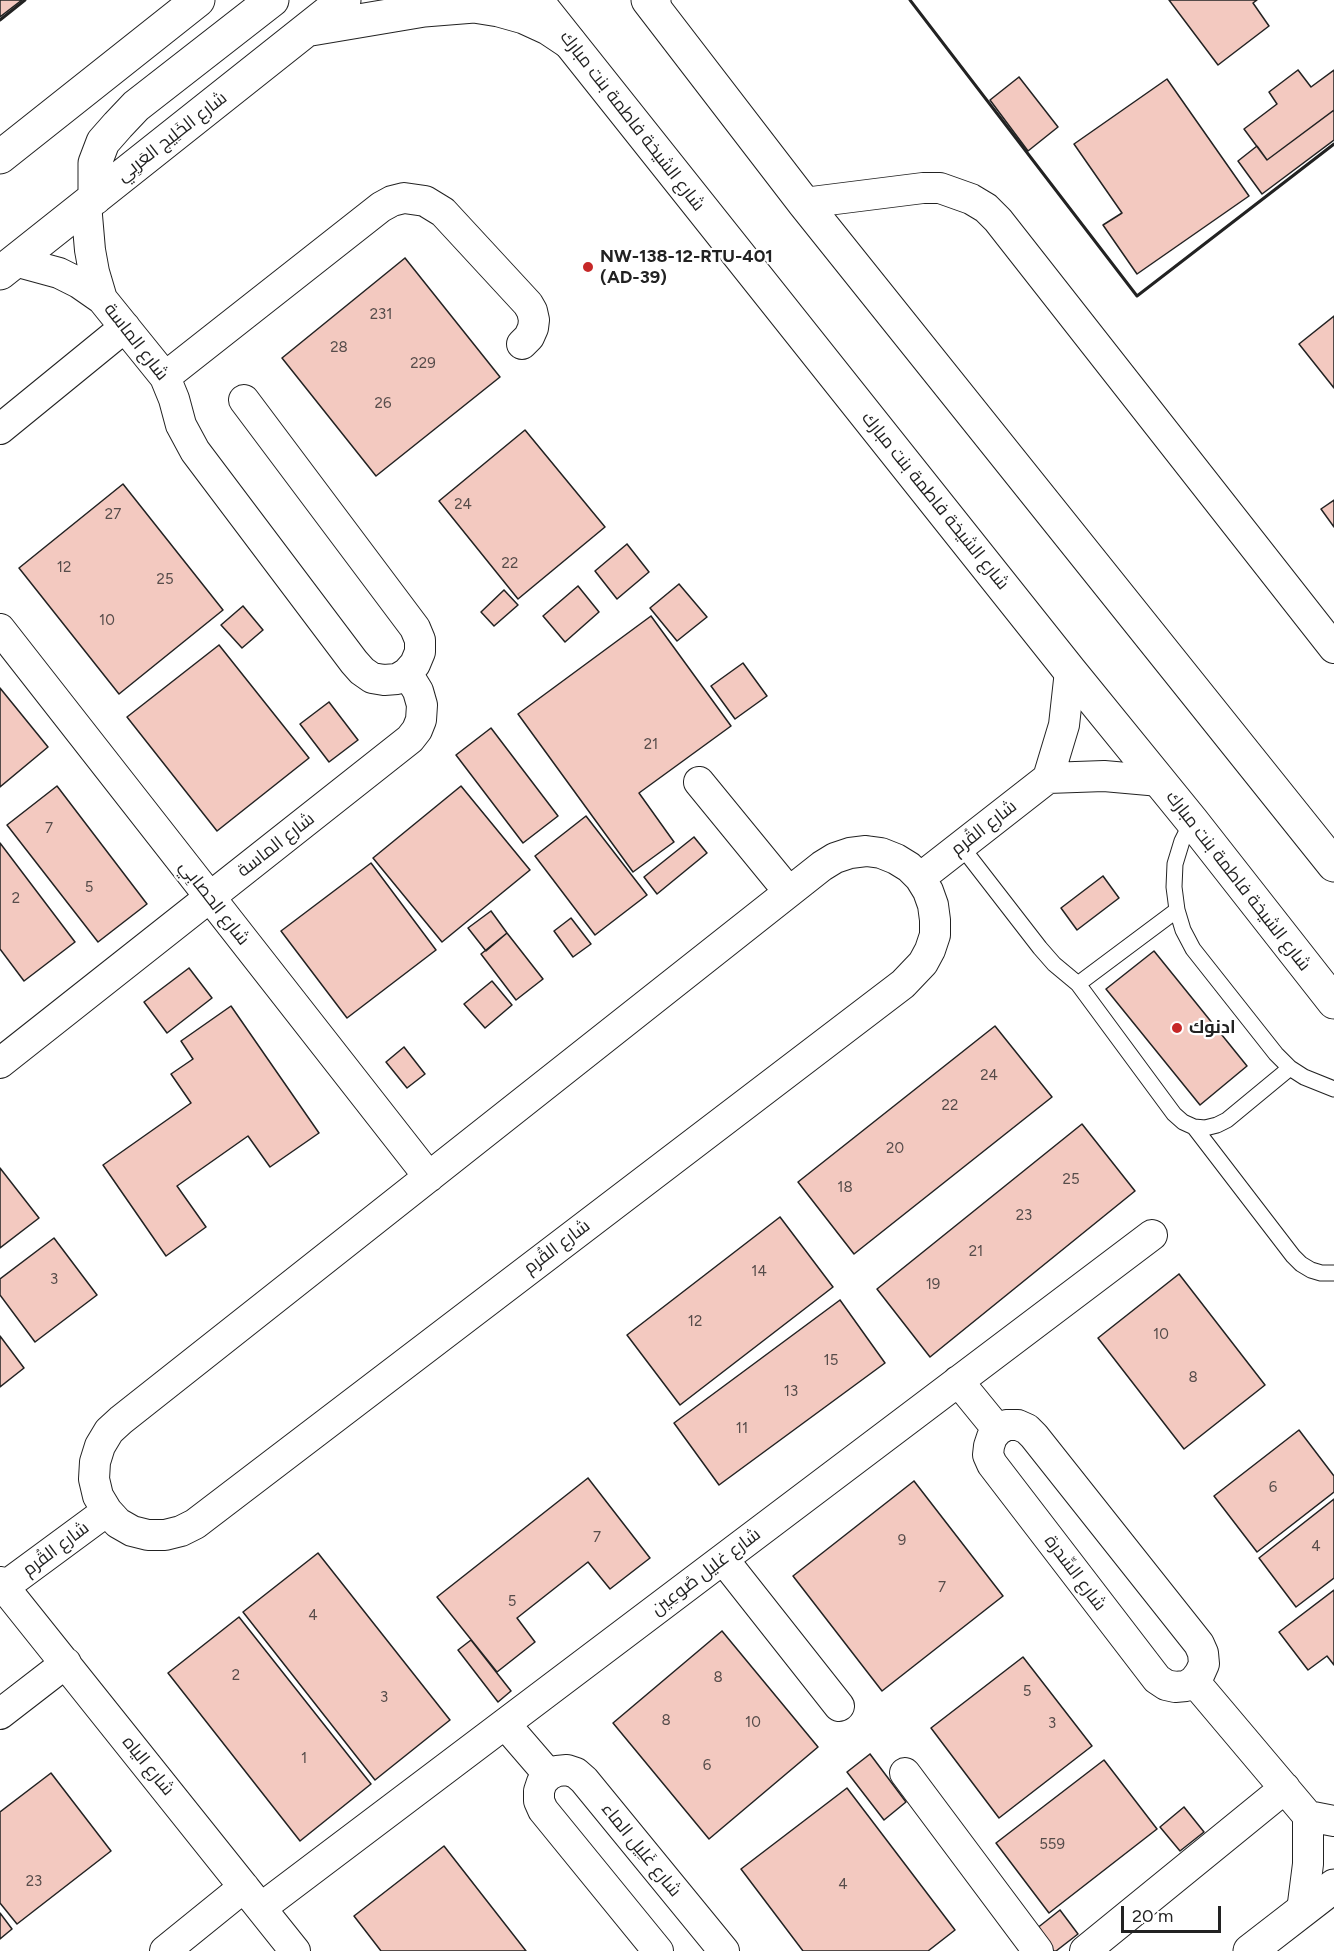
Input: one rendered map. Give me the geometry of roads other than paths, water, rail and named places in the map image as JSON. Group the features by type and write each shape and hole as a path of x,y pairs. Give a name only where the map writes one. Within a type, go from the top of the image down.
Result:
{"main road":[{"path":"0,157 198,0"},
{"path":"91,201 95,163 103,142 118,124 136,106 272,0"},
{"name":"شارع الخَلِيج العَربِي","path":"8,267 344,0"},
{"name":"شارع الشيخة فاطمة بنت مبارك","path":"536,0 1334,1002"},
{"path":"652,2 804,202 1334,865"},
{"path":"308,30 423,10 474,6 499,10 524,18 548,28 569,42"},
{"path":"1250,1951 1334,1886"}],"street":[{"path":"804,202 939,188 972,198 986,208 998,220 1334,648"},
{"path":"165,377 381,207 404,198 425,201 443,212 528,304 534,320 533,328 529,338 522,344"},
{"name":"شارع الماسة","path":"91,201 90,250 102,299"},
{"name":"شارع الماسة","path":"0,1063 410,739 417,730 422,705 418,692 407,673 397,679 372,678 354,662 195,451 181,425 165,377 102,299 59,273 8,267"},
{"path":"0,429 125,327"},
{"path":"244,400 415,628 420,640 420,652 415,664 407,673"},
{"name":"شارع الحصابِي","path":"0,629 429,1176"},
{"path":"1070,671 1064,725 1048,778 1104,776 1160,781"},
{"name":"شارع القُرم","path":"920,878 1048,778"},
{"path":"699,782 789,892"},
{"name":"شارع القُرم","path":"866,851 889,856 909,867 920,878 933,905 934,935 923,963 903,984 195,1524 181,1532 148,1535 132,1531 107,1511 98,1496 94,1479 94,1462 109,1431 822,866 850,853 866,851"},
{"name":"شارع غليل صُوعِين","path":"165,1951 253,1898 505,1724 1152,1235"},
{"path":"958,1381 998,1430 1007,1425 1018,1425 1035,1436 1199,1644 1204,1664 1194,1681 1285,1788 1321,1819 1308,1864 1302,1911"},
{"name":"شارع السِّدرة","path":"998,1430 988,1446 988,1455 992,1464 1151,1672 1166,1685 1186,1686 1194,1681"},
{"name":"شارع القُرم","path":"2,1585 107,1511"},
{"path":"723,1559 839,1706"},
{"name":"شارع الياه","path":"2,1585 296,1951"},
{"path":"0,1714 66,1663"},
{"path":"505,1724 549,1775 542,1782 539,1791 539,1801 543,1810 658,1951"},
{"name":"شارع غَلِيل الماء","path":"549,1775 567,1770 576,1773 584,1780 724,1951"},
{"path":"905,1773 1038,1951"},
{"path":"1085,1951 1285,1788"}],"lane":[{"path":"1192,821 1182,841 1175,864 1174,887 1183,930 1193,949 1276,1054 1290,1068 1304,1077 1334,1089"},
{"path":"961,846 1040,948 1078,984 1174,1114 1183,1122 1194,1127 1205,1128 1227,1120 1290,1068"},
{"path":"1078,984 1177,910"},
{"path":"1194,1127 1293,1256 1311,1270 1334,1273"}],"place":[{"name":"NW-138-12-RTU-401 (AD-39)","path":"588,267"},
{"name":"ادنوك","path":"1177,1028"}]}
